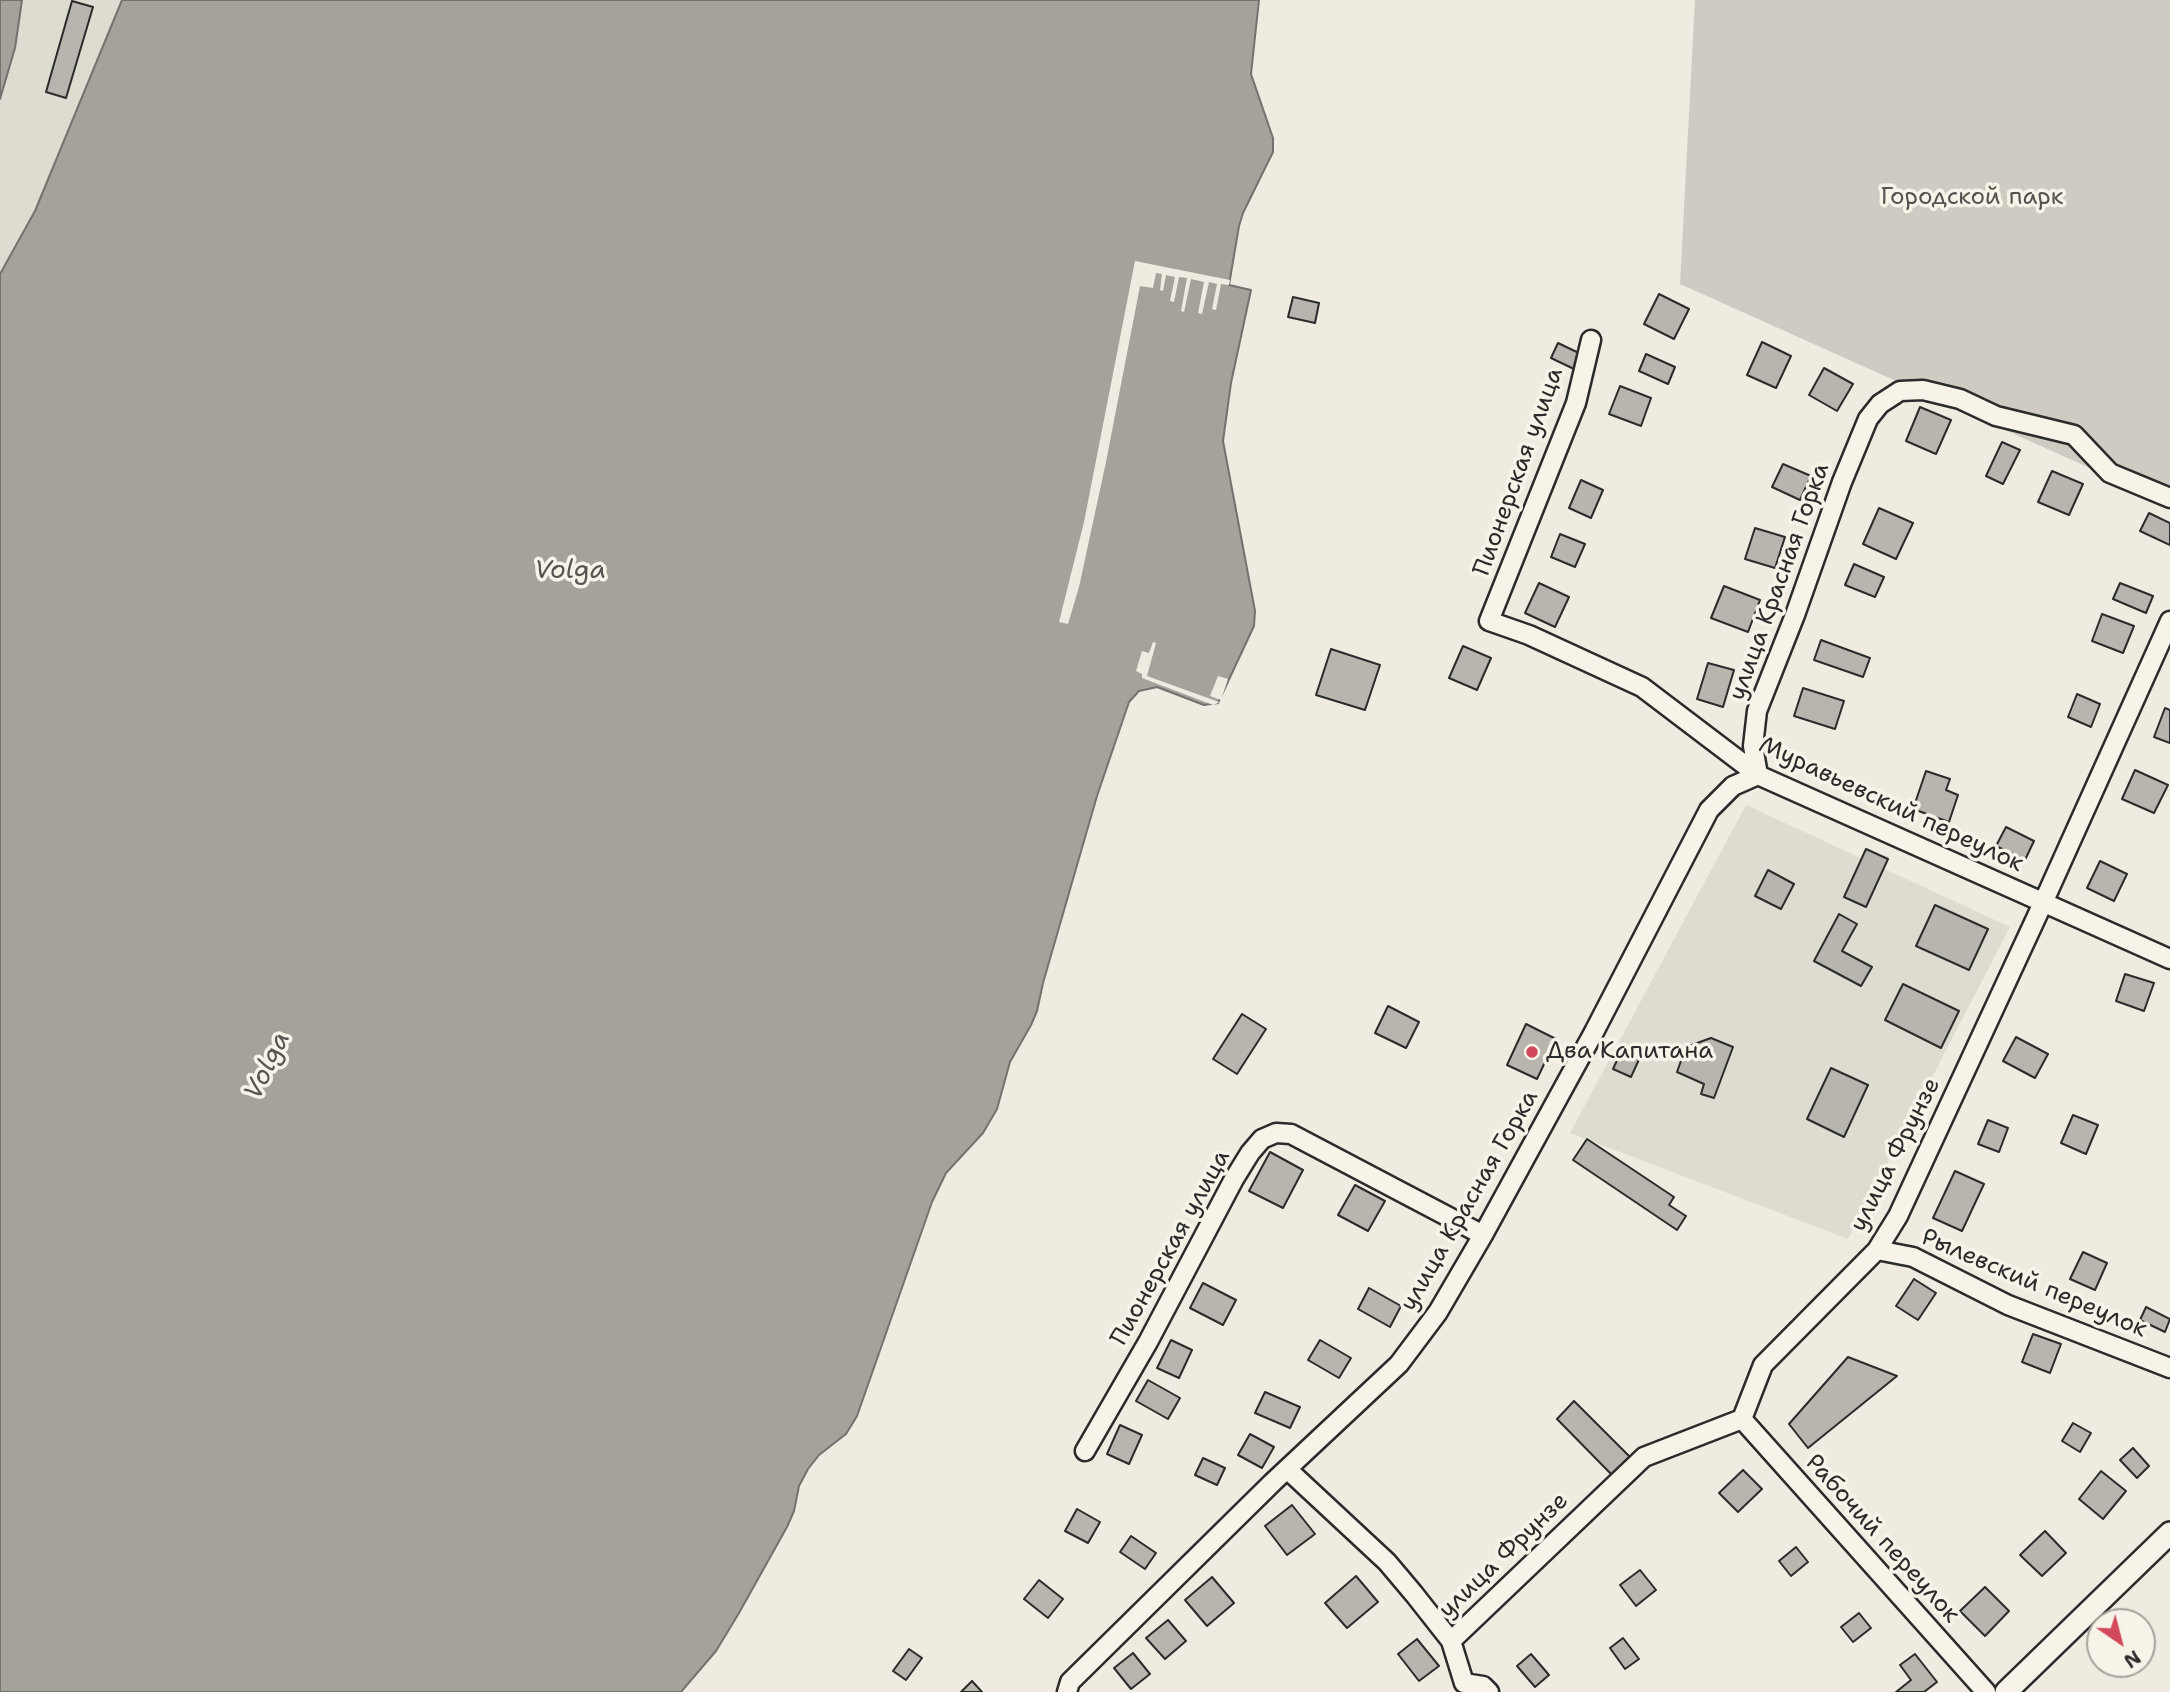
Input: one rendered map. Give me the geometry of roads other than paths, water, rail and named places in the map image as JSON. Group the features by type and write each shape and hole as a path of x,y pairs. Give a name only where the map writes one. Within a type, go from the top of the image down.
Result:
{"street":[{"name":"Пионерская улица","path":"1489,621 1576,403 1591,340"},
{"name":"улица Красная Горка","path":"1067,1692 1070,1682 1287,1469 1399,1364 1438,1312 1483,1236 1594,1032 1709,810 1733,786 1758,775 1753,746 1757,711 1795,615 1842,482 1868,419 1880,404 1900,391 1923,390 1960,399 1996,416 2074,435 2110,473 2170,498"},
{"name":"Муравьевский переулок","path":"1489,621 1529,635 1642,687 1758,775 2170,959"},
{"name":"улица Фрунзе","path":"1451,1641 1644,1457 1742,1419 1763,1365 1877,1250 1898,1216 2170,621"},
{"name":"Пионерская улица","path":"1085,1451 1148,1342 1234,1179 1262,1139 1276,1133 1291,1133 1483,1236"},
{"name":"Рылевский переулок","path":"1877,1250 1913,1256 2008,1305 2170,1368"},
{"name":"Рабочий переулок","path":"1742,1419 1986,1692"},
{"path":"1287,1469 1387,1562 1451,1641 1459,1688 1483,1686 1489,1692"},
{"path":"2006,1692 2170,1533"}],"water":[{"path":"0,0 22,0 15,48 0,99"},
{"name":"Volga","path":"122,0 1259,0 1251,74 1273,138 1273,152 1239,226 1229,285 1251,290 1231,383 1223,441 1255,611 1254,626 1218,703 1204,705 1157,687 1139,691 1129,702 1097,796 1037,1011 1010,1062 997,1109 983,1133 946,1173 932,1202 857,1416 846,1434 819,1455 808,1469 799,1486 794,1511 787,1527 739,1613 716,1651 681,1692 0,1692 0,274 35,211"}],"place":[{"name":"Два Капитана","path":"1532,1052"}],"park label":[{"name":"Городской парк","path":"1972,198"}]}
